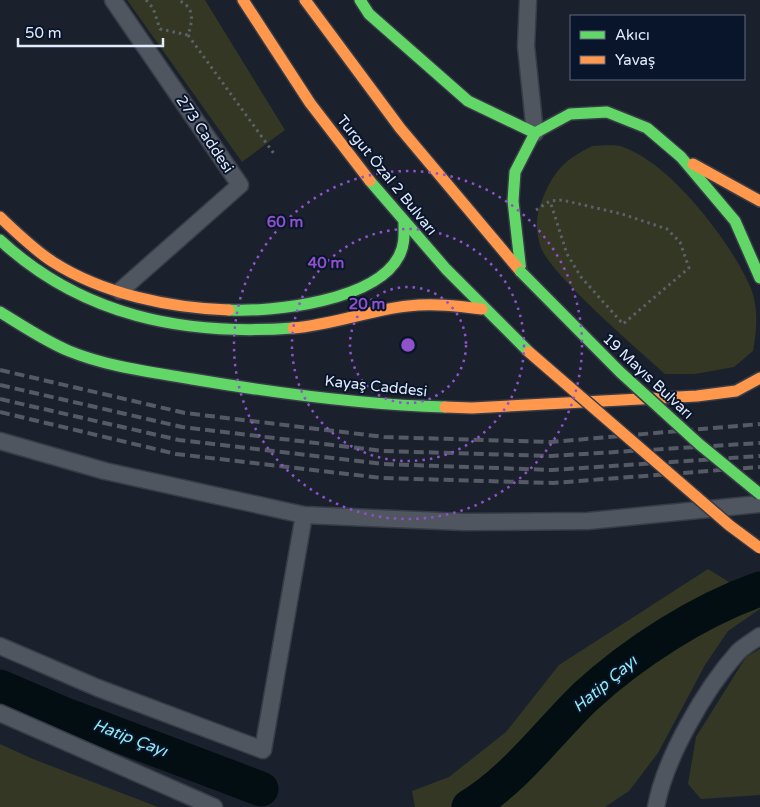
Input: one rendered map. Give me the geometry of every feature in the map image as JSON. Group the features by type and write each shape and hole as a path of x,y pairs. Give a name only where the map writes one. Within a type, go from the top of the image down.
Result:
{"main road":[{"name":"Turgut Özal 2 Bulvarı","path":"243,0 320,116 404,222 482,309 729,525 760,548"},
{"path":"305,0 400,128 521,272"},
{"path":"360,0 369,14 468,100 535,134"},
{"path":"521,272 513,201 515,172 535,134 570,114 607,112 647,128 680,157 735,221 760,257"},
{"path":"680,157 760,201"},
{"path":"0,217 26,241 70,272 152,301 189,308 230,311 298,307 324,301 361,288 387,272 402,249 404,222"},
{"path":"735,221 760,278"},
{"path":"0,240 58,285 83,298 145,318 187,325 227,329 290,328 333,323 399,307 423,304 448,304 482,309"},
{"name":"19 Mayıs Bulvarı","path":"521,272 620,372 699,444 760,494"},
{"name":"Kayaş Caddesi","path":"0,312 43,339 71,352 136,370 232,386 406,406 472,408 697,396 736,391 760,378"},
{"path":"736,391 760,387"}],"street":[{"name":"273 Caddesi","path":"113,0 240,185 120,291"},
{"path":"528,0 526,46 535,134"},
{"path":"0,441 105,471 304,514 464,522 588,521 760,504"},
{"path":"0,646 98,688 263,750 304,514"},
{"path":"656,807 660,786 694,713 739,651 760,636"},
{"path":"0,713 214,807"}],"path":[{"path":"146,0 154,8 160,29 188,35 275,155"},
{"path":"177,0 184,2 190,9 192,21 188,35"},
{"path":"515,224 550,201 562,200 622,214 667,229 680,242 689,268 623,324 581,277 567,254 550,201"}],"green space":[{"path":"127,0 205,0 285,130 242,162"},
{"path":"612,145 623,147 660,169 696,205 713,226 740,266 752,292 756,309 755,334 753,351 734,367 695,374 665,374 576,292 547,258 540,245 537,231 537,218 542,199 549,184 559,170 569,160 592,146"},
{"path":"708,569 760,601 760,609 728,631 705,665 658,753 629,791 605,807 415,807 412,791 449,777 506,732 559,665"},
{"path":"760,649 760,795 701,799 688,784 696,737 746,657"},
{"path":"0,744 33,759 158,807 0,807"}],"waterway":[{"name":"Hatip Çayı","path":"469,807 486,796 516,770 585,697 624,664 690,621 760,589"},
{"name":"Hatip Çayı","path":"0,687 63,714 261,789"}],"railway":[{"path":"0,370 185,413 384,437 551,442 760,424"},
{"path":"0,385 182,427 383,451 551,456 760,443"},
{"path":"0,399 179,440 383,464 552,470 760,456"},
{"path":"0,412 176,454 382,478 553,483 760,467"}],"traffic: fast":[{"path":"360,0 369,14 468,101 535,133 515,172 513,201 521,272"},
{"path":"535,133 570,114 607,112 647,128 681,157 735,221 760,278"},
{"path":"370,181 446,269 529,352"},
{"path":"229,310 271,309 296,306 322,301 369,284 387,271 399,256 403,244 404,222"},
{"path":"0,240 32,266 65,287 100,303 136,316 174,324 213,328 252,330 293,328"},
{"path":"521,272 620,372 699,444 760,494"},
{"path":"0,312 69,351 84,357 130,368 223,384 318,397 382,404 445,407"}],"traffic: slow":[{"path":"243,0 310,103 370,181"},
{"path":"305,0 400,128 521,272"},
{"path":"693,164 760,201"},
{"path":"0,217 25,241 53,262 93,283 115,291 161,302 207,309 229,310"},
{"path":"293,328 417,305 482,309"},
{"path":"529,352 729,525 760,548"},
{"path":"445,407 472,408 697,396 736,391 760,378"}]}
